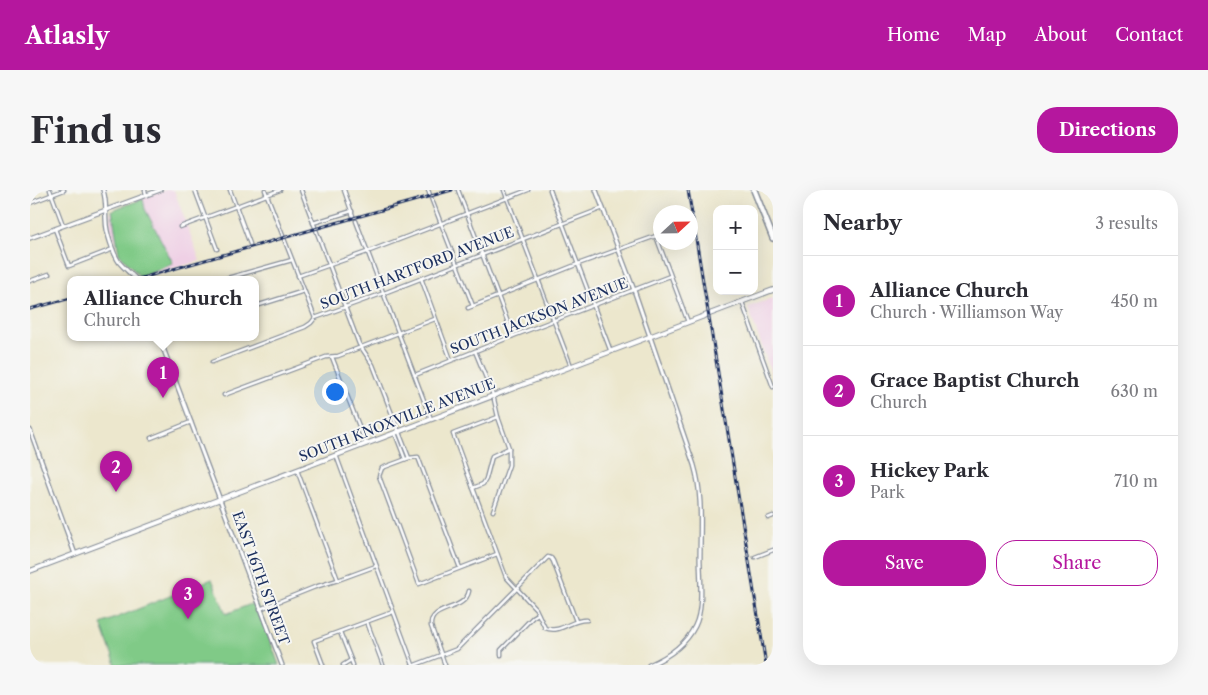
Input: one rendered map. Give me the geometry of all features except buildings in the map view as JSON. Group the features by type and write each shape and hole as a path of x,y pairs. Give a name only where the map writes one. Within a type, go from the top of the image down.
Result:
{"main road":[{"path":"754,190 773,238"},
{"name":"SOUTH KNOXVILLE AVENUE","path":"30,571 773,290"}],"street":[{"path":"50,190 63,225"},
{"path":"30,203 64,190"},
{"path":"103,190 107,203 106,228 113,249 119,261 133,276"},
{"path":"144,190 146,195"},
{"path":"30,238 160,190"},
{"path":"195,190 217,249"},
{"path":"230,190 250,244"},
{"path":"265,190 315,318"},
{"path":"180,227 280,190"},
{"path":"301,190 361,347 373,365 405,460"},
{"path":"344,190 354,216"},
{"path":"428,190 472,306"},
{"path":"458,190 513,336"},
{"path":"504,190 571,366"},
{"path":"298,276 368,252 528,190"},
{"path":"550,190 611,352"},
{"path":"596,190 634,290 696,468 700,495 699,612 695,625 686,640 665,658 649,665"},
{"name":"SOUTH HARTFORD AVENUE","path":"212,362 304,327 315,318 603,208"},
{"path":"313,223 352,211"},
{"path":"356,221 431,419"},
{"path":"55,229 69,266 113,249"},
{"path":"468,308 578,264 656,236 688,322"},
{"path":"235,276 292,260"},
{"path":"30,281 49,274"},
{"name":"SOUTH JACKSON AVENUE","path":"415,375 475,350 671,276"},
{"path":"421,278 451,360"},
{"path":"259,305 304,291"},
{"path":"742,302 773,386"},
{"path":"224,395 326,357 338,356 435,319"},
{"name":"EAST 16TH STREET","path":"161,341 282,665"},
{"path":"475,350 493,395 498,417 509,448 509,465 493,511"},
{"path":"332,357 366,444"},
{"path":"498,417 453,434 506,577 529,601 536,610 543,626 547,629 559,629 576,621 587,620"},
{"path":"152,438 191,422"},
{"path":"397,432 409,458"},
{"path":"31,433 75,554"},
{"path":"473,488 482,484 486,479 492,456 509,448"},
{"path":"336,455 414,665 458,649 548,557 551,558 576,621"},
{"path":"460,568 418,457 409,458 382,468 378,476 419,584 497,554"},
{"path":"297,470 338,580"},
{"path":"768,518 773,516"},
{"path":"755,557 773,550"},
{"path":"260,609 315,587 376,566"},
{"path":"445,665 431,626 431,620 438,613 460,604 468,596 469,591"},
{"path":"323,665 314,641 393,612"},
{"path":"501,655 501,650 538,614"},
{"path":"367,622 383,665"},
{"path":"340,632 353,665"},
{"path":"343,665 351,660"}],"shaded area":[{"path":"165,190 174,190 200,261 140,276 120,255 110,226 112,210"},
{"path":"773,298 773,378 748,307"}],"green space":[{"path":"143,199 145,209 173,263 145,276 139,276 119,254 112,210"},
{"path":"212,579 226,614 256,602 279,665 116,665 101,624"}],"railway":[{"path":"149,276 452,190"},
{"path":"688,190 766,665"},
{"path":"30,309 67,299"}],"place":[{"name":"Alliance Church","path":"163,398"},
{"name":"Grace Baptist Church","path":"116,492"},
{"name":"Hickey Park","path":"188,619"}]}
